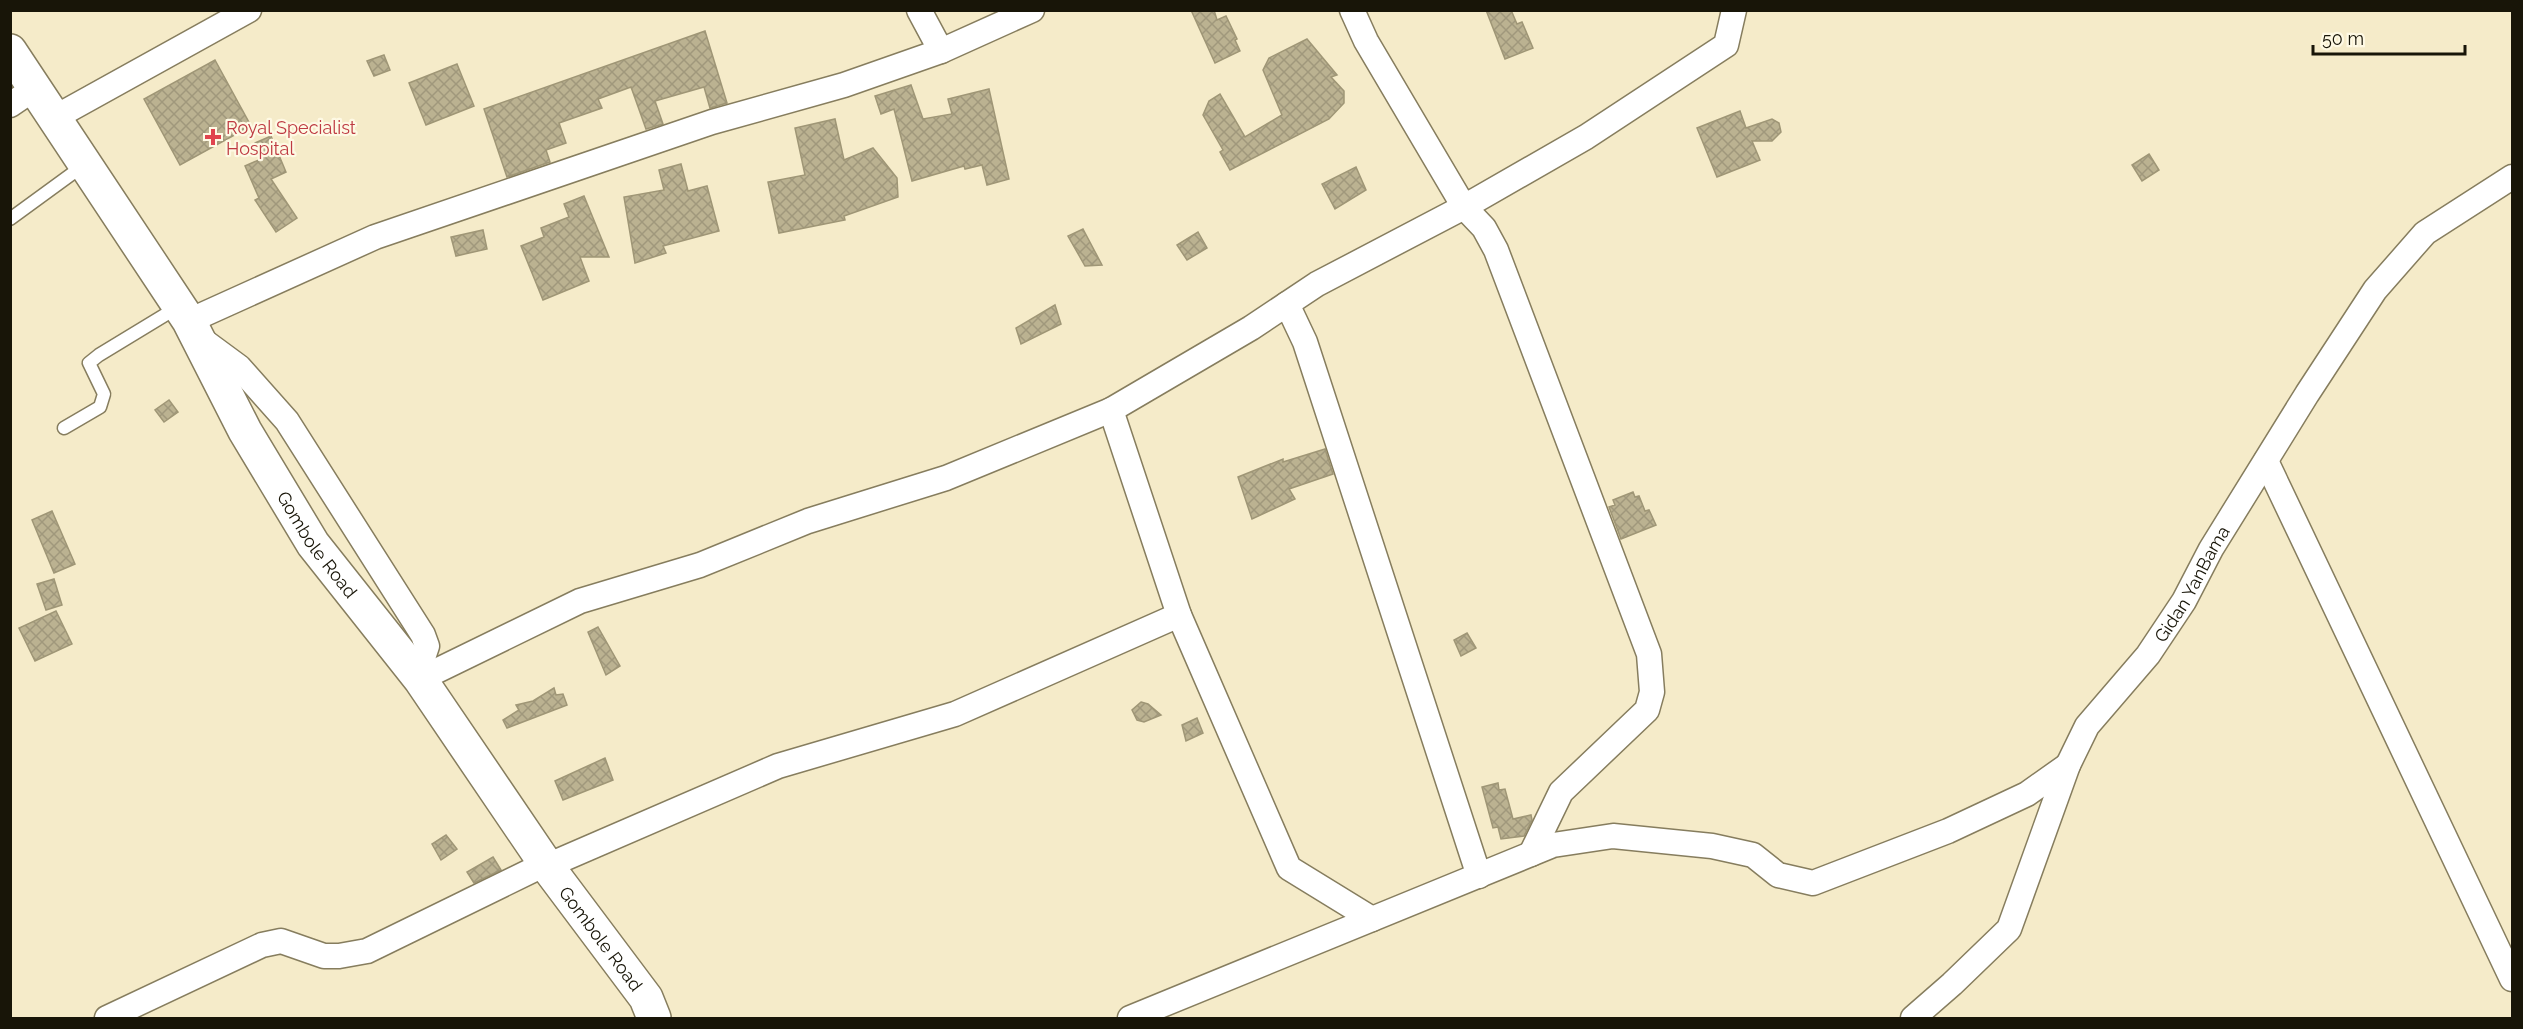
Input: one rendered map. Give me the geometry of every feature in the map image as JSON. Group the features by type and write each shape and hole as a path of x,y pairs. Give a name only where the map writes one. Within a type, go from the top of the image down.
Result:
{"street":[{"path":"54,118 249,10"},
{"path":"919,10 941,51"},
{"path":"418,678 427,646 423,635 332,490 287,421 239,367 187,320 375,237 701,126 844,85 941,51 1032,10"},
{"path":"1352,10 1366,41 1464,207 1484,228 1496,250 1649,654 1652,692 1647,710 1561,792 1531,854"},
{"path":"418,678 580,601 700,565 808,521 946,478 1111,410 1251,328 1317,284 1464,207 1586,137 1726,45 1734,10"},
{"name":"Gombole Road","path":"10,51 23,96 54,118 187,320 245,431 313,544 418,678 546,865 646,998 654,1018"},
{"name":"Gidan YanBama","path":"1913,1018 1953,984 2008,929 2068,765 2087,726 2148,655 2184,601 2211,549 2375,290 2425,233 2512,177"},
{"path":"1287,304 1305,342 1479,876"},
{"path":"1111,410 1179,615 1289,868 1372,919"},
{"path":"2266,461 2512,979"},
{"path":"107,1018 262,945 281,941 324,956 367,951 546,865 778,766 955,714 1179,615"},
{"path":"1130,1018 1553,845 1613,836 1712,846 1754,855 1778,874 1813,883 1948,831 2027,794 2068,765"}],"lane":[{"path":"10,219 85,164"},
{"path":"64,428 100,407 104,394 89,363 99,355 187,320"}],"building":[{"path":"1191,10 1214,10 1217,20 1226,16 1240,51 1215,63"},
{"path":"1486,10 1511,10 1517,24 1522,22 1533,48 1505,59"},
{"path":"705,31 727,103 710,108 704,87 655,101 663,124 646,129 631,87 598,99 602,108 559,123 566,143 546,150 550,162 507,177 484,109"},
{"path":"1307,39 1337,75 1331,77 1344,91 1344,103 1329,119 1230,170 1220,152 1223,150 1203,115 1209,101 1220,94 1245,137 1282,115 1263,70 1269,58"},
{"path":"384,55 390,70 374,76 367,61"},
{"path":"215,60 251,126 180,165 144,99"},
{"path":"457,64 474,106 426,125 409,83"},
{"path":"911,85 923,119 952,114 948,99 989,89 1009,179 987,185 982,165 965,169 964,166 912,181 894,109 881,114 875,96"},
{"path":"1740,111 1746,128 1772,119 1779,123 1781,132 1772,141 1752,141 1760,160 1717,177 1697,128"},
{"path":"835,119 844,160 873,148 897,178 898,197 844,216 845,220 779,233 768,182 805,175 795,128"},
{"path":"271,136 286,172 271,179 297,218 276,232 255,200 259,198 245,166 261,159 255,143"},
{"path":"2149,154 2159,170 2142,181 2132,165"},
{"path":"681,164 688,191 707,186 719,231 663,246 666,253 635,263 624,197 664,190 659,170"},
{"path":"1356,167 1366,190 1335,209 1322,184"},
{"path":"584,196 609,257 580,257 589,281 543,300 521,246 544,237 541,228 569,217 564,204"},
{"path":"1083,229 1102,265 1085,266 1068,236"},
{"path":"483,230 487,249 456,256 451,237"},
{"path":"1198,232 1207,248 1187,260 1177,245"},
{"path":"1055,305 1061,324 1021,344 1016,328"},
{"path":"169,400 178,412 164,422 155,410"},
{"path":"1325,449 1333,474 1289,489 1295,499 1252,519 1238,477 1283,459 1283,462"},
{"path":"1633,492 1635,497 1639,496 1645,511 1649,510 1656,525 1621,539 1609,507 1615,505 1613,500"},
{"path":"52,511 75,564 54,573 32,520"},
{"path":"54,579 62,605 46,610 37,584"},
{"path":"56,611 72,644 35,661 19,628"},
{"path":"598,627 620,666 606,675 588,632"},
{"path":"1467,633 1476,648 1461,656 1454,640"},
{"path":"554,688 556,695 563,694 567,705 507,728 503,720 519,710 516,705 533,701"},
{"path":"1141,702 1148,704 1161,715 1144,722 1137,720 1132,710"},
{"path":"1197,718 1203,733 1186,741 1182,725"},
{"path":"605,758 613,780 563,800 555,781"},
{"path":"1498,783 1499,790 1505,789 1513,819 1531,815 1532,820 1524,836 1501,839 1498,827 1493,828 1482,787"},
{"path":"446,835 457,849 441,860 432,844"},
{"path":"493,857 501,870 474,883 467,872"}],"place":[{"name":"Royal Specialist Hospital","path":"213,137"}]}
